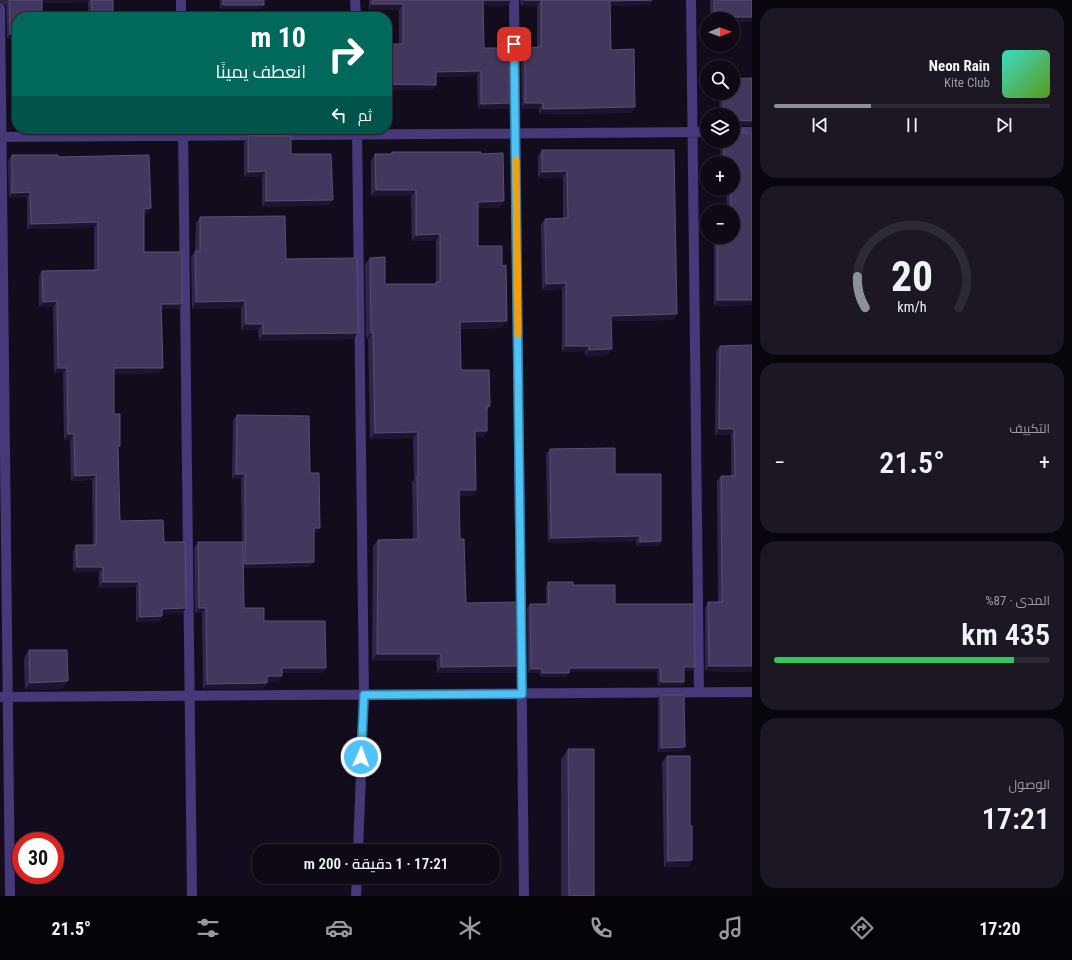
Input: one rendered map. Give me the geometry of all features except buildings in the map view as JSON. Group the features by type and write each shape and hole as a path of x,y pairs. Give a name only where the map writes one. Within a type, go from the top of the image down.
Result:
{"street":[{"path":"181,0 181,12"},
{"path":"355,0 356,12"},
{"path":"514,0 524,896"},
{"path":"691,0 699,692"},
{"path":"0,8 4,697 10,896"},
{"path":"392,132 516,134 700,132"},
{"path":"740,132 752,132"},
{"path":"1,137 110,134"},
{"path":"183,134 192,896"},
{"path":"357,134 364,695 358,844"},
{"path":"4,697 752,692"},
{"path":"356,896 357,884"}],"slow traffic":[{"path":"516,160 518,334"}],"route":[{"path":"361,757 364,695 522,694 514,44"}]}
